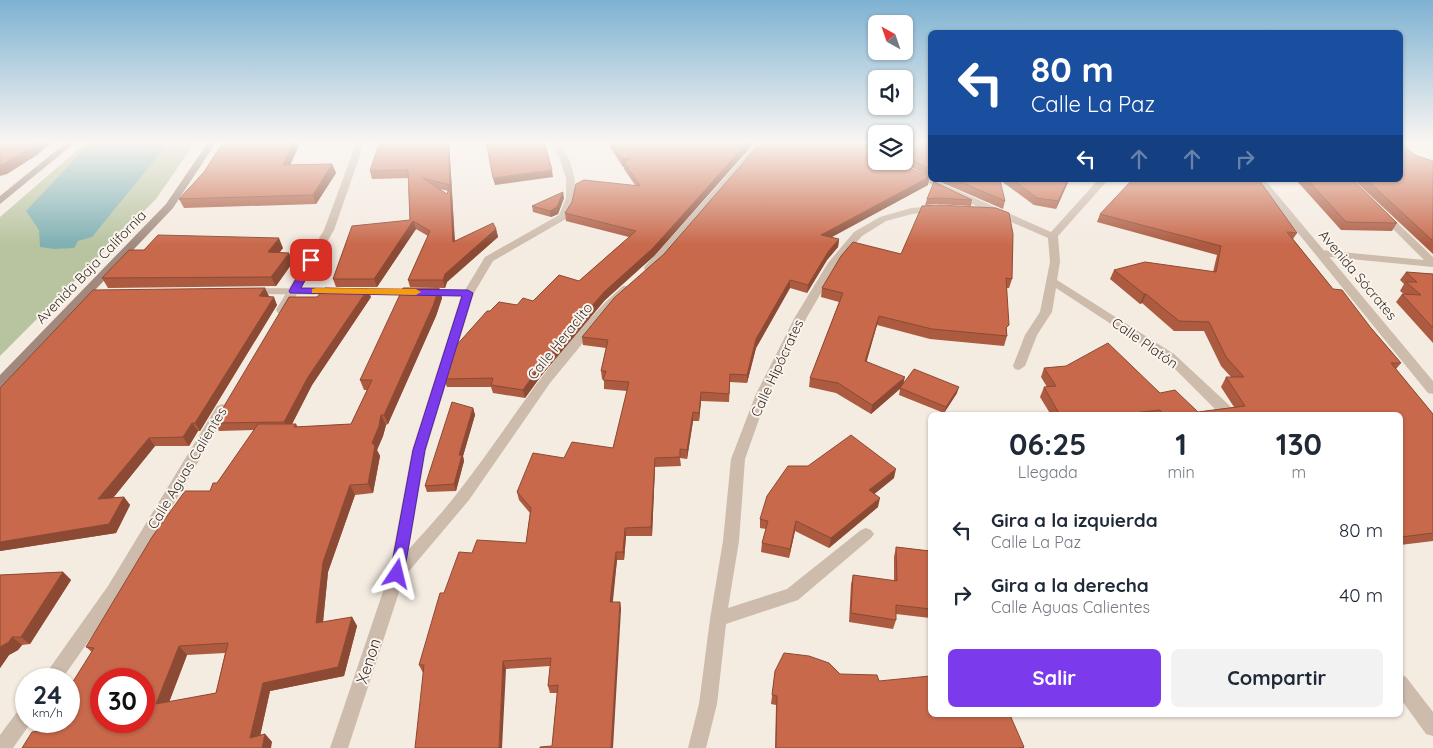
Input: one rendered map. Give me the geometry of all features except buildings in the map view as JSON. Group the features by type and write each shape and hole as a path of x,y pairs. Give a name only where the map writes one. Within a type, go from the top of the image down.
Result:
{"main road":[{"path":"0,201 31,176"},
{"name":"Avenida Baja California","path":"0,383 170,206 190,176"}],"street":[{"path":"275,322 329,230 348,176"},
{"path":"397,574 419,450 468,293 489,259 563,217 570,205 571,176"},
{"name":"Calle Heraclito","path":"397,574 464,496 546,380 610,302 659,259 732,176"},
{"path":"931,182 1053,236"},
{"path":"952,182 952,192"},
{"path":"1019,366 1031,335 1046,312 1055,262 1053,236 1100,182"},
{"name":"Avenida Sócrates","path":"1262,182 1433,390"},
{"path":"1376,208 1433,263"},
{"name":"Calle Hipócrates","path":"696,748 708,704 718,619 731,541 738,459 762,394 800,316 833,263 858,234 884,219 911,211 996,212"},
{"path":"1320,253 1433,263"},
{"name":"Calle Platón","path":"1052,281 1170,357 1226,412"},
{"path":"235,291 468,293"},
{"path":"87,293 107,293"},
{"name":"Calle Aguas Calientes","path":"59,668 114,591 232,394"},
{"path":"718,619 792,595 866,534"},
{"name":"Xenon","path":"339,748 397,574"},
{"path":"1403,687 1433,727"},
{"path":"2,748 15,730"}],"green space":[{"path":"48,176 172,176 156,199 0,356 0,217"}],"water":[{"path":"59,176 142,176 92,237 78,241 74,248 54,249 40,247 39,230 26,211"}],"slow traffic":[{"path":"316,291 416,292"}],"route":[{"path":"311,260 294,291 468,293 419,450 397,574"}]}
